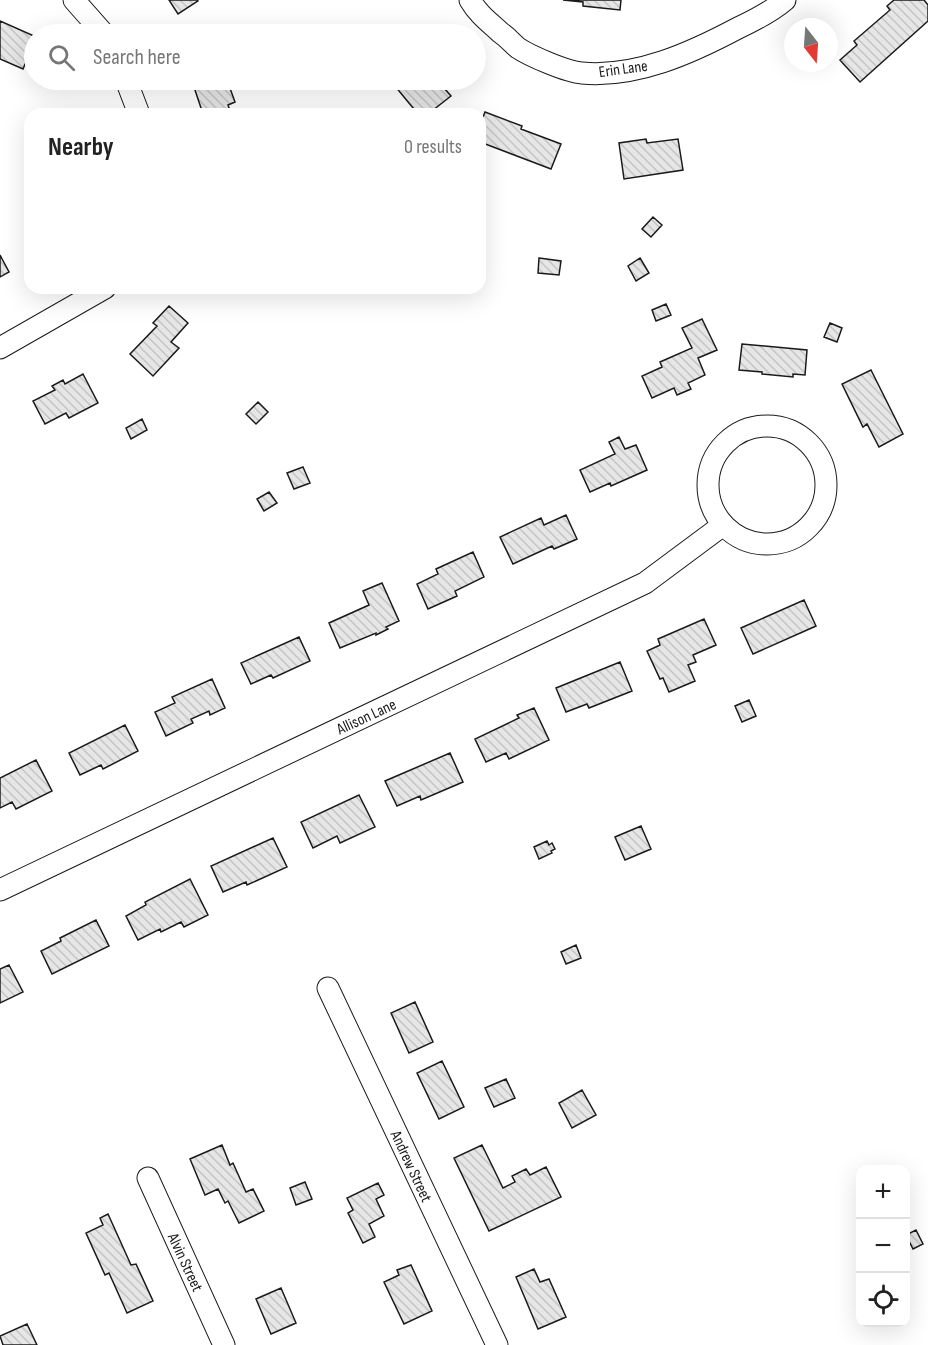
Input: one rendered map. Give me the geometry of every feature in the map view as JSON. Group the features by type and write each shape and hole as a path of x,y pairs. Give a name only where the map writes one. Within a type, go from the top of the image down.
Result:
{"street":[{"path":"74,0 95,24"},
{"name":"Erin Lane","path":"470,0 477,12 520,49 551,64 580,73 609,73 641,68 671,58 710,44 775,8 785,0"},
{"path":"130,90 137,108"},
{"path":"0,348 94,294"},
{"path":"760,426 779,427 797,433 812,445 823,462 827,482 825,503 816,521 801,535 783,544 762,545 742,540 723,525 714,513 708,495 708,476 714,458 726,442 741,431 760,426"},
{"name":"Allison Lane","path":"0,890 645,583 723,525"},
{"name":"Andrew Street","path":"328,988 496,1345"},
{"name":"Alvin Street","path":"148,1178 224,1345"}],"building":[{"path":"169,0 197,0 198,1 178,14"},
{"path":"563,0 621,0 620,10 583,6 583,2"},
{"path":"894,0 924,0 928,5 928,21 860,82 840,60 857,45 854,41 890,10 887,6"},
{"path":"0,21 24,32 24,67 23,69 0,59"},
{"path":"195,90 231,90 235,102 228,105 229,108 201,108"},
{"path":"398,90 446,90 451,96 436,108 413,108"},
{"path":"486,112 561,144 551,169 486,144"},
{"path":"646,139 647,143 678,139 683,170 624,179 619,143"},
{"path":"653,217 662,225 651,237 642,229"},
{"path":"0,255 9,272 0,277"},
{"path":"539,258 561,261 559,275 538,273"},
{"path":"640,258 649,273 636,281 628,266"},
{"path":"666,304 671,315 656,321 652,310"},
{"path":"169,306 188,323 171,342 179,348 153,376 130,354 157,326 153,323"},
{"path":"702,319 717,350 698,358 705,375 688,383 691,389 677,395 674,388 652,398 642,376 662,367 660,362 692,348 682,328"},
{"path":"830,323 842,328 837,342 824,337"},
{"path":"742,344 807,350 805,375 793,374 793,377 739,370"},
{"path":"871,370 903,434 879,447 867,424 863,427 842,384"},
{"path":"83,374 98,403 69,418 66,413 45,424 33,401 55,390 52,386 63,380 65,384"},
{"path":"258,402 268,412 256,424 246,414"},
{"path":"142,419 147,430 131,439 126,428"},
{"path":"619,437 625,449 636,445 647,470 611,486 610,483 590,492 580,470 615,454 609,442"},
{"path":"303,467 310,483 294,489 287,473"},
{"path":"269,492 277,503 264,511 257,499"},
{"path":"566,515 577,539 554,549 552,546 513,564 500,537 541,518 544,525"},
{"path":"473,552 484,577 455,591 457,596 428,609 417,584 438,574 436,569"},
{"path":"382,583 399,621 376,635 376,633 340,648 329,623 369,605 363,591"},
{"path":"804,600 816,626 753,654 741,628"},
{"path":"704,619 716,645 693,655 696,662 688,665 695,681 669,692 647,651 660,645 658,639"},
{"path":"299,637 310,661 273,678 271,675 251,684 241,663"},
{"path":"620,662 632,691 589,708 587,704 566,712 556,688"},
{"path":"212,679 225,708 210,715 209,711 191,719 193,723 166,736 155,712 175,703 172,697"},
{"path":"749,700 756,716 742,722 735,706"},
{"path":"534,708 549,740 509,759 506,753 486,762 475,739 519,718 517,715"},
{"path":"125,725 138,751 103,769 101,765 80,775 69,753"},
{"path":"450,753 463,782 421,800 420,796 397,806 385,781"},
{"path":"36,760 52,791 16,809 12,802 0,808 0,778"},
{"path":"359,795 375,827 340,843 337,836 313,848 301,822"},
{"path":"641,826 651,849 625,860 615,837"},
{"path":"273,838 287,867 247,885 246,882 223,892 211,866"},
{"path":"547,841 549,845 552,843 555,849 551,851 552,853 539,859 534,847"},
{"path":"190,879 208,915 184,927 181,922 138,940 126,916 146,905 145,902"},
{"path":"96,920 109,946 52,974 41,951 61,941 60,938"},
{"path":"576,945 581,958 566,964 561,952"},
{"path":"9,965 23,992 0,1003 0,969"},
{"path":"415,1002 433,1042 409,1053 391,1013"},
{"path":"442,1061 464,1107 439,1119 417,1073"},
{"path":"506,1079 515,1098 494,1107 485,1088"},
{"path":"582,1090 596,1115 572,1128 559,1103"},
{"path":"222,1145 230,1165 233,1163 246,1192 253,1189 264,1211 239,1223 228,1201 225,1203 218,1189 205,1195 190,1159"},
{"path":"482,1145 503,1188 515,1182 512,1176 526,1169 530,1175 546,1167 561,1197 489,1231 454,1158"},
{"path":"305,1182 312,1199 296,1205 290,1188"},
{"path":"378,1183 384,1195 376,1199 384,1216 369,1224 375,1237 363,1243 348,1213 353,1210 347,1198"},
{"path":"108,1214 131,1265 136,1264 153,1301 127,1313 109,1273 105,1275 86,1233 103,1225 100,1218"},
{"path":"916,1230 923,1244 913,1249 910,1243 910,1233"},
{"path":"411,1265 432,1311 404,1324 384,1282 399,1275 397,1270"},
{"path":"534,1269 540,1282 549,1279 566,1317 538,1329 516,1277"},
{"path":"281,1288 296,1323 271,1334 256,1299"},
{"path":"27,1324 37,1345 3,1345 0,1336"}]}
